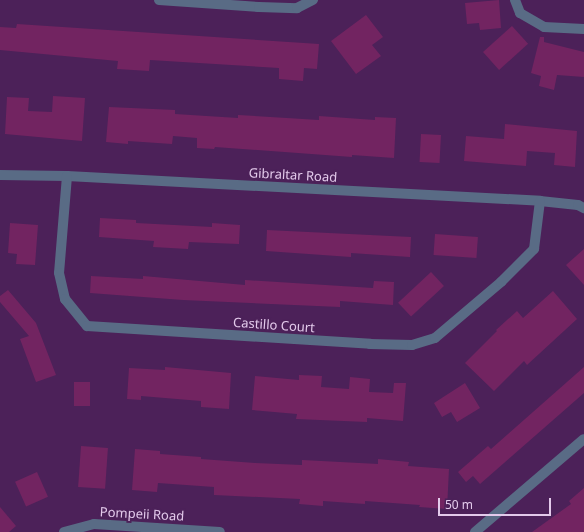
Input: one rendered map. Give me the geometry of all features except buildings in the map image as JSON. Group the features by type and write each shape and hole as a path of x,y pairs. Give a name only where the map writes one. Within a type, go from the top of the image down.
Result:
{"street":[{"path":"159,0 259,7 297,8 313,0"},
{"path":"515,0 520,13 544,27 584,29"},
{"name":"Gibraltar Road","path":"0,175 67,176 540,201 578,205 584,208"},
{"name":"Castillo Court","path":"67,176 59,272 65,299 87,326 370,344 412,345 435,338 441,333 501,282 534,249 540,201"},
{"path":"475,532 584,439"},
{"name":"Pompeii Road","path":"64,532 94,524 220,532"}]}
